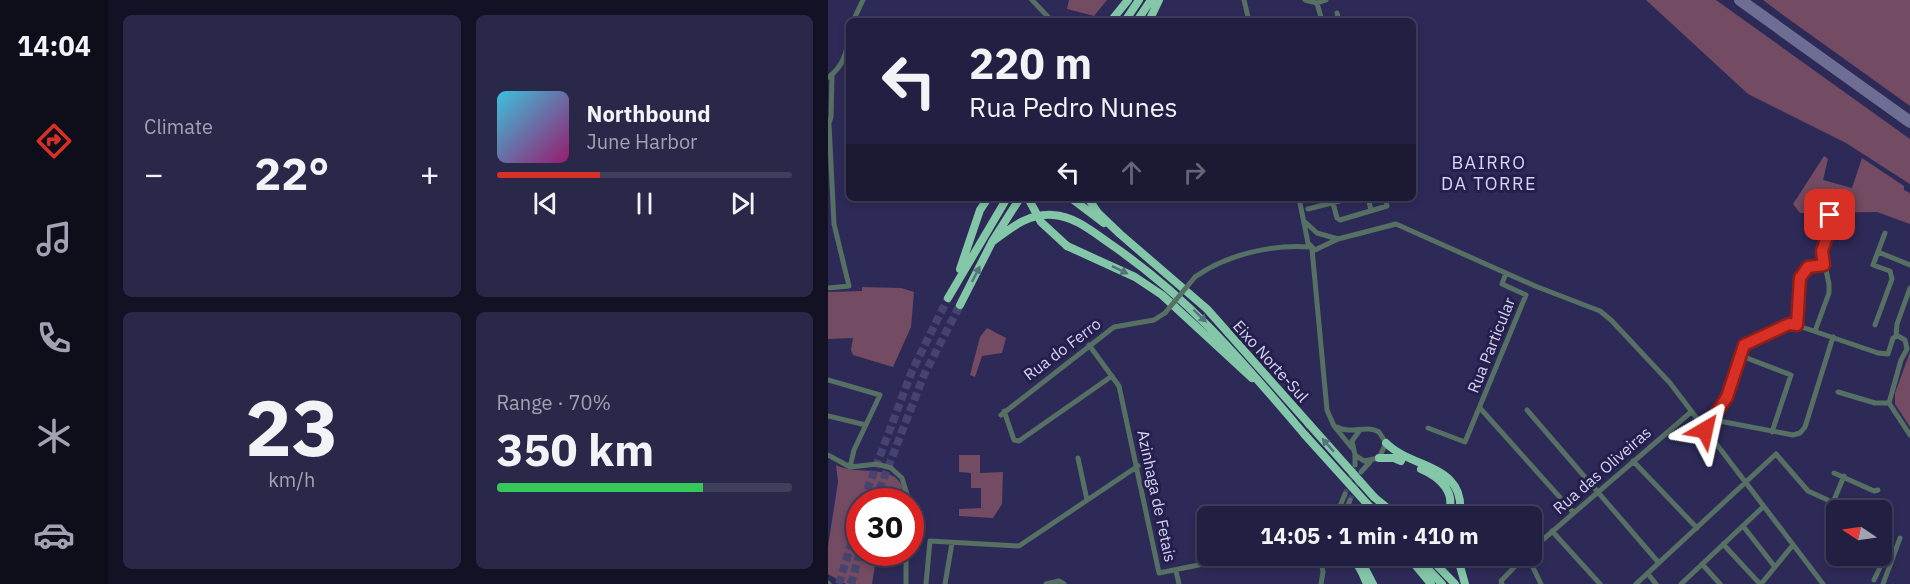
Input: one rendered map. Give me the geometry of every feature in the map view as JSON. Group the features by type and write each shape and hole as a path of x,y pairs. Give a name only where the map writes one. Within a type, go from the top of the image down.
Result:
{"highway":[{"path":"1114,18 1128,0"},
{"path":"1127,18 1139,0"},
{"path":"1139,18 1151,0"},
{"path":"1150,18 1159,0"},
{"path":"955,286 980,210 986,201"},
{"path":"948,298 1005,201"},
{"path":"960,305 992,242 1018,201"},
{"path":"1030,201 1041,222 1067,246 1136,277 1162,295 1274,398"},
{"path":"1075,201 1120,234"},
{"path":"1091,201 1098,213 1120,234"},
{"path":"992,242 1026,218 1042,214 1065,217 1082,225 1157,277 1200,316 1274,398 1349,492 1364,506"},
{"name":"Eixo Norte-Sul","path":"1120,234 1207,309 1382,506"},
{"path":"1386,443 1395,452 1448,477 1459,493 1460,506"},
{"path":"1379,458 1394,458 1434,474 1451,495 1451,506"},
{"path":"1374,497 1385,506"},
{"path":"1359,566 1367,584"},
{"path":"1364,566 1373,584"},
{"path":"1416,566 1431,584"},
{"path":"1425,566 1442,584"},
{"path":"1438,566 1455,584"},
{"path":"1460,566 1465,584"}],"street":[{"path":"854,18 863,0"},
{"path":"1032,0 1049,18"},
{"path":"1244,0 1248,18"},
{"path":"1305,0 1317,3 1326,0"},
{"path":"1317,3 1321,18"},
{"path":"1337,13 1338,18"},
{"path":"828,288 849,286 834,224 829,125 830,76 846,56"},
{"path":"1300,201 1314,267 1327,410 1334,426 1352,447 1356,465"},
{"path":"1308,209 1336,201 1337,218 1340,220 1387,206 1385,201"},
{"path":"1369,201 1371,210"},
{"path":"1815,332 1830,288 1822,251 1834,216 1830,215"},
{"path":"1304,221 1325,241 1314,267"},
{"path":"1308,245 1322,248 1338,239 1396,224 1506,273 1588,306 1611,320 1670,383 1823,584"},
{"path":"1875,324 1892,279 1886,269 1874,265 1885,233"},
{"path":"1320,234 1338,239"},
{"path":"1308,245 1320,234"},
{"name":"Rua do Ferro","path":"1112,376 1019,441 1014,440 1003,413 1114,327 1154,320 1165,313 1195,277 1226,259 1308,245"},
{"path":"1878,252 1910,265"},
{"path":"1886,269 1891,257"},
{"path":"1797,325 1802,273 1808,267 1824,265"},
{"name":"Rua Particular","path":"1428,428 1465,442 1526,295 1502,284 1506,273"},
{"path":"1888,354 1891,342 1896,336 1897,324 1910,288"},
{"path":"1705,430 1714,420 1727,397 1744,345 1789,324 1901,360"},
{"path":"1896,336 1908,341 1889,403 1910,435"},
{"path":"1714,420 1793,435 1805,427 1833,337"},
{"name":"Azinhaga de Fetais","path":"1089,345 1119,386 1138,466 1159,573 1198,566"},
{"path":"1739,355 1791,375 1772,432"},
{"path":"828,380 880,395 854,450 850,467"},
{"path":"1838,392 1875,403 1889,403"},
{"name":"Rua Particular","path":"1480,408 1573,512"},
{"path":"1527,410 1659,563"},
{"name":"Rua das Oliveiras","path":"1542,540 1691,412"},
{"path":"828,416 866,425"},
{"path":"1334,426 1351,432 1373,429 1384,437 1386,443 1379,458 1370,462 1361,472"},
{"path":"1352,447 1355,435 1360,430"},
{"path":"1636,584 1776,454 1808,491 1828,500"},
{"path":"828,455 850,467 877,464 891,468 902,478 905,488"},
{"path":"1355,455 1370,462"},
{"path":"1078,458 1087,500"},
{"path":"1633,461 1697,528"},
{"path":"926,584 930,541 1019,546 1138,466"},
{"path":"1834,473 1874,491 1878,490"},
{"path":"1834,500 1844,476"},
{"path":"1341,506 1349,492"},
{"path":"1348,506 1350,500"},
{"path":"1681,584 1763,507"},
{"path":"1743,526 1775,567"},
{"path":"1552,531 1600,584"},
{"path":"1892,560 1900,538"},
{"path":"945,584 952,543"},
{"path":"1723,544 1761,584 1792,545"},
{"path":"1702,564 1720,584"},
{"path":"906,566 906,584"},
{"path":"1321,584 1322,566"},
{"path":"1323,572 1329,566"},
{"path":"1502,583 1517,566"},
{"path":"1531,566 1540,584"},
{"path":"1874,579 1880,566"},
{"path":"1883,584 1890,566"},
{"path":"1176,571 1179,584"},
{"path":"1648,574 1656,584"},
{"path":"1046,584 1059,581 1064,584"}],"shaded area":[{"path":"1069,0 1107,0 1094,16 1067,9"},
{"path":"1646,0 1716,0 1910,139 1910,184 1846,143 1748,94"},
{"path":"1763,0 1910,0 1910,106 1783,15"},
{"path":"1824,156 1828,159 1823,180 1852,188 1862,158 1904,186 1904,190 1910,193 1910,224 1877,212 1800,213 1793,204"},
{"path":"862,287 901,288 914,292 911,327 893,367 853,355 851,350 853,338 828,339 828,292 862,291"},
{"path":"987,328 1006,338 1002,353 982,356 975,377 970,375 980,337"},
{"path":"1910,352 1910,427 1895,404 1895,393"},
{"path":"959,455 980,455 980,473 1003,472 1002,504 993,518 959,516 959,509 981,508 981,488 971,488 971,473 959,472"},
{"path":"836,465 846,469 889,474 897,479 903,488 846,488 846,566 875,566 872,584 846,584 828,574 828,546 838,482"}],"taxiway":[{"path":"1740,0 1910,122"}],"tunnel":[{"path":"868,488 912,371 948,298"},
{"path":"880,488 924,375 960,305"},
{"path":"1345,494 1355,465"},
{"path":"1350,500 1359,479"},
{"path":"839,584 846,561"},
{"path":"851,584 856,566"}],"district":[{"name":"BAIRRO DA TORRE","path":"1489,172"}],"route":[{"path":"1705,430 1727,397 1740,351 1744,345 1789,324 1797,325 1800,278 1804,269 1824,265 1821,257 1822,251 1834,216 1830,215"}]}
